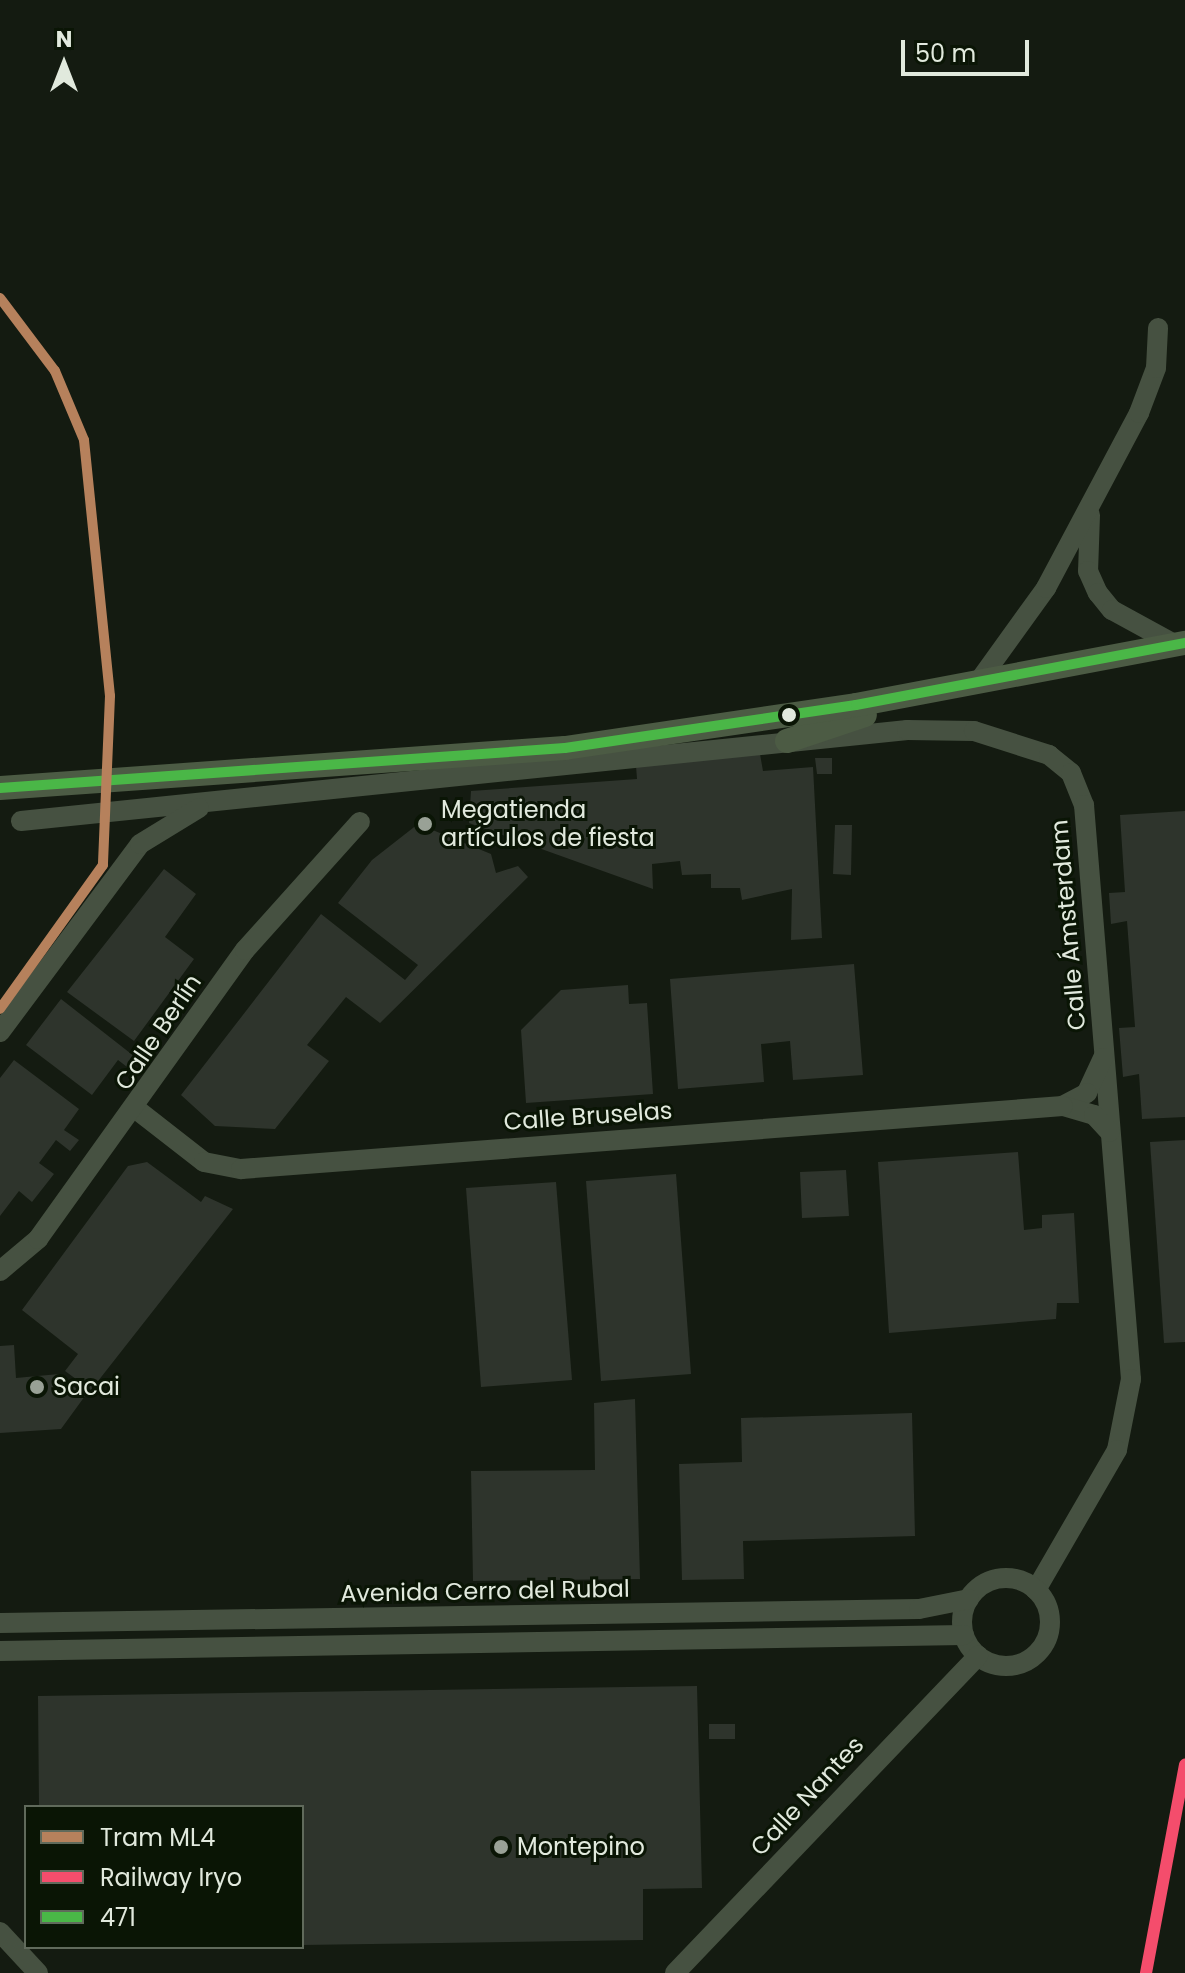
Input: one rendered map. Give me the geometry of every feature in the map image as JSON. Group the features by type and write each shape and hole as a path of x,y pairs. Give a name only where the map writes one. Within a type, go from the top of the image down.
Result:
{"main road":[{"path":"0,788 565,748 953,687 1181,644"},
{"path":"787,741 953,687"}],"street":[{"path":"979,681 1046,588 1139,413 1156,368 1158,328"},
{"path":"1093,496 1086,537 1098,593 1112,610 1181,644"},
{"name":"Calle Ámsterdam","path":"21,821 450,779 787,741 974,731 1009,737 1071,773 1084,805 1131,1379 1117,1450 1036,1590"},
{"path":"0,1032 140,844 213,802"},
{"name":"Calle Berlín","path":"0,1271 38,1239 136,1109 245,950 360,822"},
{"path":"1063,1106 1087,1093 1104,1055"},
{"path":"1063,1106 1094,1115 1110,1132"},
{"name":"Calle Bruselas","path":"136,1109 204,1162 241,1169 1063,1106"},
{"path":"993,1580 1036,1590 1050,1616 1034,1657 1006,1666 978,1656 964,1635 969,1599 993,1580"},
{"name":"Avenida Cerro del Rubal","path":"0,1623 919,1609 969,1599"},
{"path":"0,1651 964,1635"},
{"name":"Calle Nantes","path":"675,1973 978,1656"},
{"path":"0,1932 38,1973"}],"building":[{"path":"760,754 763,771 813,767 822,938 791,940 792,889 742,900 740,888 711,888 711,874 682,875 680,861 652,864 653,889 469,823 471,791 637,779 636,766"},
{"path":"815,758 832,758 832,774 817,774"},
{"path":"1185,811 1185,1117 1142,1119 1139,1074 1123,1077 1119,1028 1135,1027 1127,921 1111,924 1109,893 1125,892 1120,815"},
{"path":"418,824 491,854 496,873 518,866 528,877 380,1023 346,997 307,1045 329,1061 275,1129 215,1126 181,1095 321,914 405,980 418,965 338,903 372,860"},
{"path":"835,825 852,825 851,875 833,874"},
{"path":"164,869 196,894 165,937 194,959 134,1041 67,992"},
{"path":"854,964 863,1075 793,1080 790,1041 761,1044 764,1082 678,1089 670,979"},
{"path":"628,985 629,1004 647,1003 653,1094 526,1103 521,1030 561,990"},
{"path":"61,999 139,1060 131,1070 118,1060 92,1095 26,1045"},
{"path":"14,1060 79,1109 64,1130 79,1140 70,1151 56,1140 39,1163 54,1174 32,1202 19,1191 0,1216 0,1078"},
{"path":"1185,1140 1185,1342 1164,1343 1150,1142"},
{"path":"1018,1152 1024,1230 1042,1228 1042,1215 1074,1213 1079,1303 1057,1303 1056,1319 889,1333 878,1162"},
{"path":"147,1162 201,1202 205,1196 233,1209 91,1390 65,1371 78,1354 22,1310 128,1166"},
{"path":"846,1170 849,1216 802,1218 800,1172"},
{"path":"676,1174 691,1374 601,1381 586,1181"},
{"path":"556,1182 572,1380 481,1387 466,1188"},
{"name":"Sacai","path":"14,1345 16,1378 59,1374 85,1396 61,1429 0,1433 0,1346"},
{"path":"635,1399 640,1579 473,1581 471,1471 595,1470 594,1403"},
{"path":"912,1413 915,1536 743,1541 744,1579 682,1580 679,1464 742,1462 741,1418"},
{"name":"Montepino","path":"697,1686 702,1888 643,1889 643,1940 304,1945 304,1805 39,1805 38,1696"},
{"path":"709,1724 735,1724 735,1739 709,1739"}],"tram line":[{"name":"ML4","path":"0,298 55,371 84,440 110,696 103,865 0,1009"}],"rail line":[{"name":"Iryo","path":"1146,1973 1185,1765"}],"transit line":[{"name":"471","path":"0,788 565,748 856,705 1185,643"}],"place":[{"name":"Megatienda artículos de fiesta","path":"425,824"},
{"name":"Sacai","path":"37,1387"},
{"name":"Montepino","path":"501,1847"}]}
